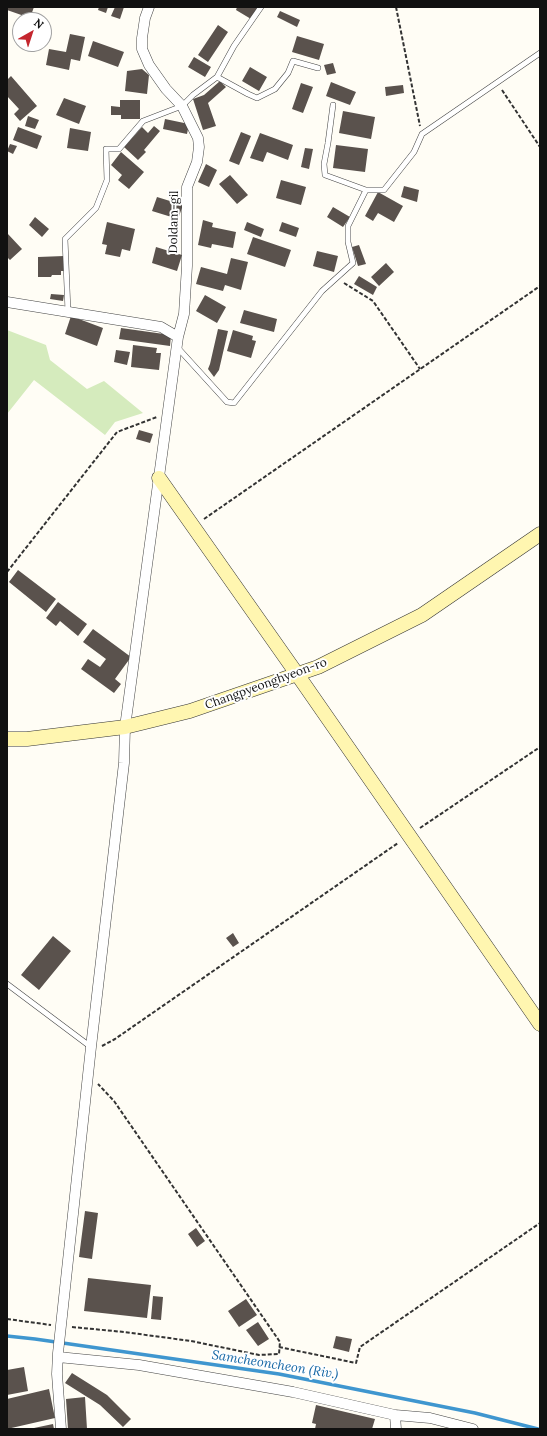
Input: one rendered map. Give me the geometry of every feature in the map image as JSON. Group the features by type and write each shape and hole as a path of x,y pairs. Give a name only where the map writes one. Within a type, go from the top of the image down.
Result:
{"street":[{"name":"Doldam-gil","path":"61,1429 57,1374 60,1326 124,763 125,727 160,478 177,341 184,314 187,266 187,187 196,162 199,147 198,138 182,106 166,89 149,65 142,49 145,18 149,7"},
{"path":"7,302 161,327 177,341"},
{"path":"160,478 298,674 540,1024"},
{"name":"Changpyeonghyeon-ro","path":"7,739 27,739 125,727 190,710 318,667 422,615 540,534"},
{"path":"58,1355 139,1366 301,1393 395,1415 430,1418 473,1429"},
{"path":"395,1415 396,1429"}],"lane":[{"path":"68,312 66,239 96,208 107,180 106,149 119,149 143,121 182,106 193,95 218,77 234,46 261,7"},
{"path":"333,105 324,164 325,175 366,190 384,190 414,152 422,134 540,53"},
{"path":"218,77 258,98 275,89 288,72 293,61 318,68"},
{"path":"177,341 227,402 234,403 322,291 353,263 348,242 348,226 366,190"},
{"path":"7,984 91,1047"}],"path":[{"path":"396,7 422,134"},
{"path":"496,82 540,147"},
{"path":"338,278 373,301 420,369"},
{"path":"193,526 540,286"},
{"path":"7,572 117,432 168,413"},
{"path":"91,1047 101,1047 115,1039 540,747"},
{"path":"7,1319 191,1341 259,1355 279,1354 280,1342 114,1101 101,1086 88,1076"},
{"path":"279,1347 356,1364 360,1347 540,1223"}],"green space":[{"path":"7,330 46,345 50,360 87,389 104,381 143,413 115,422 105,435 34,380 7,414"}],"building":[{"path":"7,7 34,7 32,12 13,12 7,10"},
{"path":"99,7 108,7 106,13 98,10"},
{"path":"115,7 124,7 120,19 111,16"},
{"path":"237,7 258,7 251,19 236,10"},
{"path":"280,11 300,20 297,27 277,17"},
{"path":"218,25 228,32 208,62 198,55"},
{"path":"70,34 85,37 80,61 71,59 69,70 46,65 48,52 52,52 52,50 66,52"},
{"path":"297,36 324,44 319,60 292,52"},
{"path":"93,41 124,52 118,67 88,56"},
{"path":"194,57 211,67 205,77 188,67"},
{"path":"333,63 336,73 327,75 324,65"},
{"path":"250,67 267,77 259,91 242,81"},
{"path":"142,69 149,75 147,94 125,91 127,71"},
{"path":"11,76 37,106 20,121 14,114 19,109 7,96 7,80"},
{"path":"220,81 226,87 208,103 216,126 203,130 193,99 204,95"},
{"path":"331,82 356,92 350,105 326,96"},
{"path":"301,83 313,87 303,113 292,109"},
{"path":"403,85 404,93 386,96 385,87"},
{"path":"64,98 86,106 79,124 56,115"},
{"path":"120,100 140,100 140,119 121,119 121,115 111,115 111,106 120,107"},
{"path":"343,111 375,117 371,139 339,133"},
{"path":"28,116 39,120 35,129 25,126"},
{"path":"165,119 189,124 187,134 163,129"},
{"path":"154,126 160,131 144,150 146,152 138,160 124,147 142,127 148,133"},
{"path":"18,127 42,136 37,149 13,140"},
{"path":"70,128 91,132 88,151 67,148"},
{"path":"241,132 251,136 239,165 229,161"},
{"path":"260,133 293,145 288,160 267,152 263,162 250,158"},
{"path":"10,144 17,146 13,154 7,151"},
{"path":"336,145 368,149 365,172 333,168"},
{"path":"305,148 313,149 309,169 301,167"},
{"path":"121,152 144,172 129,189 118,180 122,175 111,165"},
{"path":"206,164 217,170 209,187 198,182"},
{"path":"230,175 248,195 237,204 219,184"},
{"path":"281,180 306,187 301,205 276,198"},
{"path":"404,186 419,190 417,202 401,197"},
{"path":"378,192 403,206 394,222 378,213 373,221 365,216"},
{"path":"157,197 183,205 178,219 152,211"},
{"path":"333,207 350,217 343,227 327,217"},
{"path":"35,217 49,229 42,237 29,225"},
{"path":"203,220 213,223 212,227 236,232 233,248 212,244 211,248 198,245"},
{"path":"107,222 135,229 130,251 122,249 120,257 105,254 107,245 102,244"},
{"path":"247,222 264,229 261,237 244,230"},
{"path":"282,222 299,228 296,237 279,231"},
{"path":"7,233 22,249 10,260 7,257"},
{"path":"253,237 291,250 285,267 247,254"},
{"path":"359,245 366,264 358,266 352,247"},
{"path":"156,247 182,255 177,271 152,263"},
{"path":"317,251 338,256 334,272 313,266"},
{"path":"64,256 65,271 61,271 61,275 38,277 38,257"},
{"path":"231,258 248,262 241,290 225,285 223,291 196,284 201,267 227,274"},
{"path":"386,263 394,272 379,286 371,277"},
{"path":"359,276 377,287 373,295 354,284"},
{"path":"51,294 64,295 63,301 50,299"},
{"path":"205,295 226,307 217,323 196,311"},
{"path":"244,310 277,319 274,332 240,323"},
{"path":"71,316 103,328 97,346 65,334"},
{"path":"121,328 171,335 170,346 119,339"},
{"path":"218,329 228,331 219,370 214,377 208,369"},
{"path":"233,330 253,336 252,340 256,341 251,358 227,351"},
{"path":"133,345 157,348 156,353 161,353 159,370 131,367"},
{"path":"116,350 130,352 127,365 114,362"},
{"path":"139,430 153,434 150,443 136,439"},
{"path":"18,570 56,599 46,612 9,582"},
{"path":"58,602 87,624 78,636 60,621 56,626 46,618"},
{"path":"93,629 131,657 115,679 121,684 114,693 81,669 88,659 100,667 106,659 83,642"},
{"path":"233,933 239,943 233,947 226,938"},
{"path":"53,936 71,951 39,990 21,975"},
{"path":"85,1211 98,1213 92,1259 79,1257"},
{"path":"196,1228 205,1241 197,1247 188,1234"},
{"path":"88,1278 151,1285 147,1318 84,1311"},
{"path":"153,1296 163,1297 161,1320 151,1319"},
{"path":"246,1299 257,1315 239,1327 228,1311"},
{"path":"258,1322 269,1339 258,1346 246,1330"},
{"path":"336,1336 352,1339 349,1352 333,1348"},
{"path":"24,1367 28,1391 7,1395 7,1370"},
{"path":"72,1373 107,1395 131,1419 123,1427 100,1405 65,1383"},
{"path":"49,1389 55,1418 7,1429 7,1399"},
{"path":"85,1397 87,1429 68,1429 66,1399"},
{"path":"316,1405 375,1419 372,1429 315,1429 316,1424 312,1423"},
{"path":"53,1424 54,1429 34,1429 34,1428"}],"waterway":[{"name":"Samcheoncheon (Riv.)","path":"7,1336 279,1374 475,1413 538,1429"}]}
